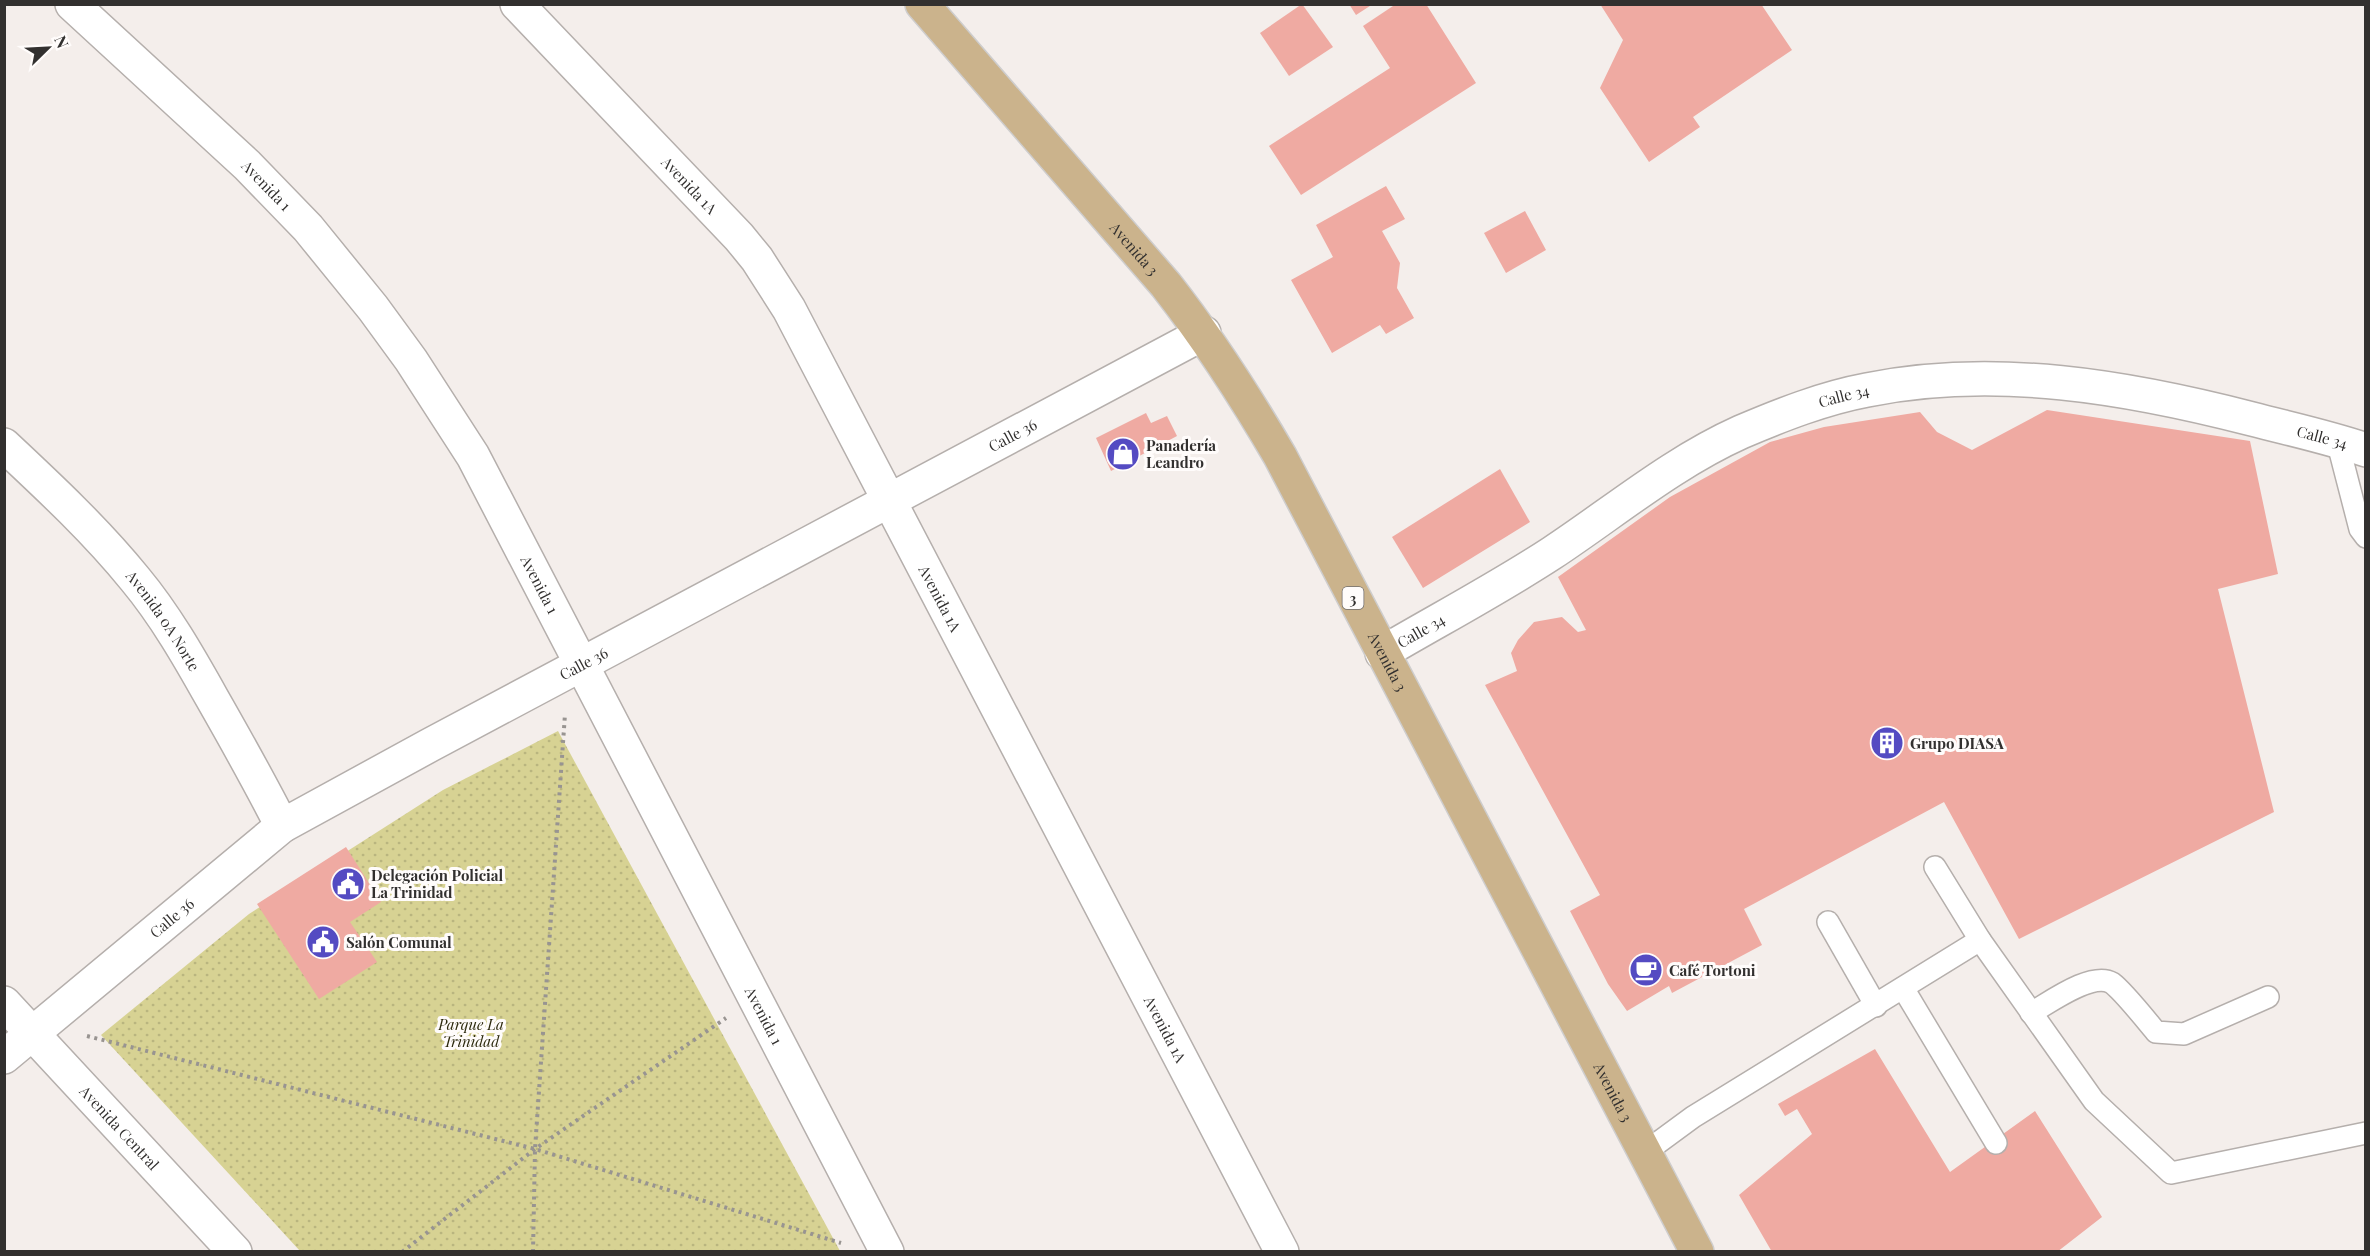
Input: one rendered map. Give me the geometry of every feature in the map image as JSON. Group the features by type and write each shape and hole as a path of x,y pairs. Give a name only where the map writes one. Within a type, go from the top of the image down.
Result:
{"main road":[{"name":"Avenida 3","path":"922,4 1166,285 1204,333 1235,381 1280,456 1697,1251"}],"street":[{"name":"Avenida 1","path":"72,4 247,165 308,228 373,308 411,360 473,456 887,1251"},
{"name":"Avenida 1A","path":"517,4 739,237 757,259 789,309 1282,1251"},
{"name":"Calle 36","path":"4,1057 282,826 581,664 890,502 1204,333"},
{"name":"Calle 34","path":"1382,653 1551,553 1683,463 1739,433 1794,411 1866,390 1937,381 2006,379 2076,384 2188,403 2351,445"},
{"name":"Avenida 0A Norte","path":"4,445 45,483 113,554 152,602 189,657 282,826"},
{"name":"Avenida Central","path":"4,1003 235,1251"}],"lane":[{"path":"2351,445 2360,529 2366,537"},
{"path":"1935,867 1980,940 2094,1101 2171,1173 2366,1133"},
{"path":"1828,922 1876,1006"},
{"path":"1644,1153 1693,1117 1980,940"},
{"path":"2031,1013 2077,987 2097,979 2111,983 2156,1032 2184,1034 2268,997"},
{"path":"1903,988 1996,1143"}],"path":[{"path":"533,1251 535,1149 565,713"},
{"path":"402,1251 535,1149 729,1016"},
{"path":"87,1036 535,1149 842,1243"}],"green space":[{"name":"Parque La Trinidad","path":"558,731 840,1251 300,1251 101,1035 249,914 443,790"}],"building":[{"path":"1302,4 1333,47 1289,76 1260,33"},
{"path":"1349,4 1373,4 1356,15"},
{"path":"1396,4 1426,4 1476,83 1301,195 1269,146 1390,68 1363,26"},
{"path":"1600,4 1761,4 1792,50 1693,117 1700,127 1649,162 1600,88 1623,40"},
{"path":"1386,186 1405,219 1382,231 1400,263 1397,288 1414,318 1386,334 1380,325 1332,353 1291,280 1333,257 1316,225"},
{"path":"1525,211 1546,250 1506,273 1484,233"},
{"name":"Grupo DIASA","path":"2047,410 2250,441 2278,574 2218,589 2274,812 2019,939 1944,802 1744,909 1762,945 1672,993 1669,986 1627,1011 1608,984 1570,911 1600,895 1485,685 1517,671 1511,653 1518,640 1534,622 1562,617 1578,632 1586,630 1558,577 1670,497 1770,442 1824,427 1920,412 1937,432 1972,450"},
{"name":"Panadería Leandro","path":"1146,413 1151,423 1167,416 1177,436 1111,471 1096,438"},
{"path":"1500,469 1530,522 1423,588 1392,537"},
{"name":"Salón Comunal","path":"346,847 381,902 350,922 377,962 319,999 257,904"},
{"path":"1875,1049 1950,1172 2035,1111 2102,1217 2057,1252 1772,1252 1739,1195 1812,1134 1797,1109 1785,1116 1778,1104"}],"place":[{"name":"Panadería Leandro","path":"1123,454"},
{"name":"Grupo DIASA","path":"1887,743"},
{"name":"Delegación Policial La Trinidad","path":"348,884"},
{"name":"Salón Comunal","path":"323,942"},
{"name":"Café Tortoni","path":"1646,970"}]}
